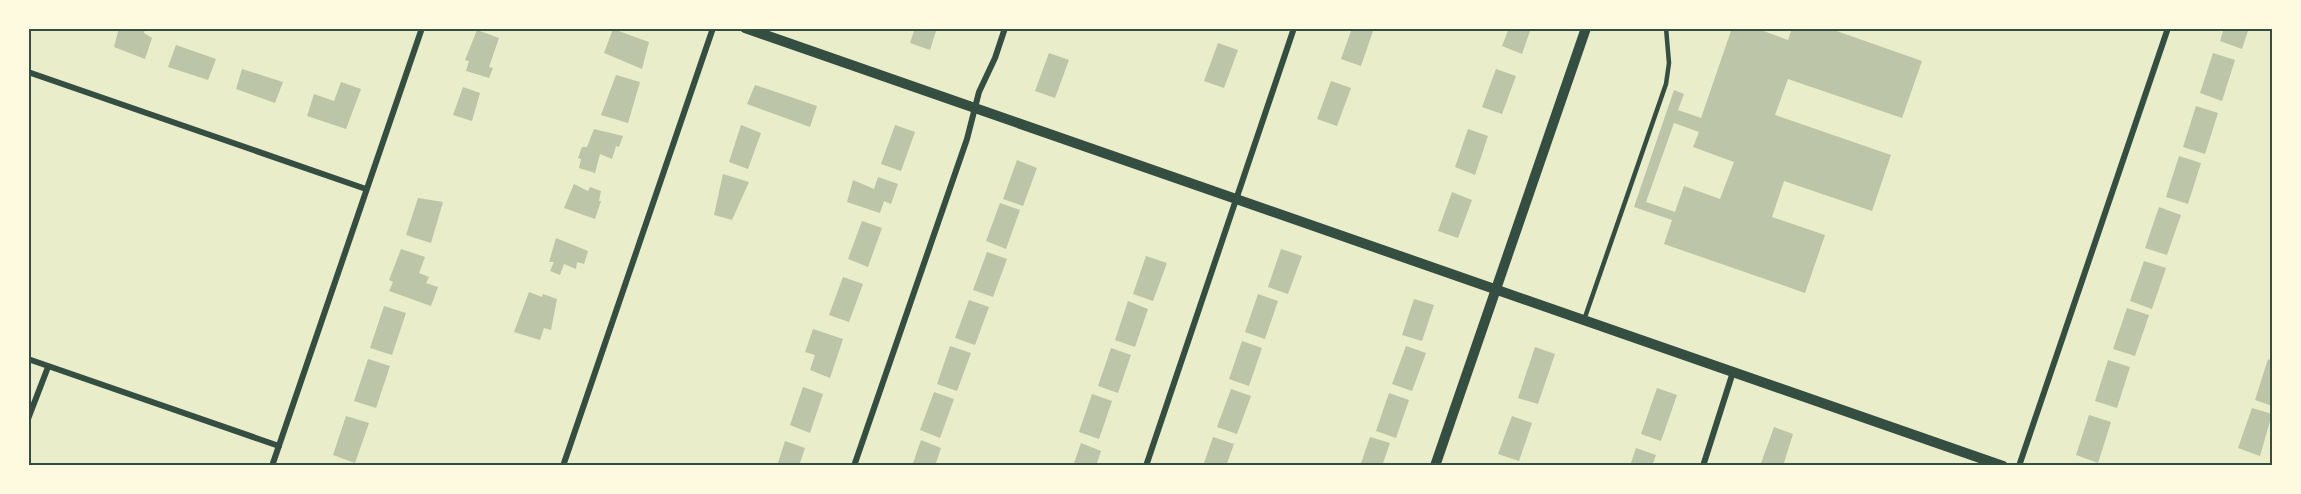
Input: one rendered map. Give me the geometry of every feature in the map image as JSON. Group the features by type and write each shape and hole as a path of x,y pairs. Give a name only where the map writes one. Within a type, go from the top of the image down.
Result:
{"street":[{"path":"272,465 422,28"},
{"path":"562,465 713,28"},
{"path":"745,28 2003,465"},
{"path":"854,465 967,139 979,92 995,58 1005,28"},
{"path":"1146,465 1294,28"},
{"path":"1435,465 1586,28"},
{"path":"2019,465 2168,28"},
{"path":"28,72 366,189"},
{"path":"28,359 279,446"},
{"path":"28,419 48,367"},
{"path":"1703,465 1733,372"}],"lane":[{"path":"1584,320 1666,84 1669,63 1666,28"}],"building":[{"path":"119,28 129,30 145,28 144,33 152,38 145,59 114,47"},
{"path":"915,28 937,28 930,50 910,43"},
{"path":"1352,28 1374,28 1361,66 1341,59"},
{"path":"1509,28 1531,28 1522,54 1502,46"},
{"path":"1732,28 1755,28 1788,40 1792,28 1828,28 1922,61 1902,118 1788,79 1775,115 1891,155 1872,211 1784,181 1772,217 1825,235 1805,293 1664,244 1672,220 1634,207 1674,90 1684,94 1678,110 1701,118","holes":["1674,123 1699,132 1693,147 1734,162 1720,199 1684,186 1675,212 1646,202"]},
{"path":"2224,28 2249,28 2242,49 2220,41"},
{"path":"613,29 649,42 642,69 604,53"},
{"path":"477,30 499,38 489,67 493,68 489,78 466,71 469,61 465,60"},
{"path":"1218,43 1238,50 1224,88 1204,81"},
{"path":"176,45 216,59 208,80 168,67"},
{"path":"1049,53 1069,60 1055,98 1035,91"},
{"path":"2213,53 2235,60 2222,101 2200,93"},
{"path":"242,69 283,82 275,103 236,89"},
{"path":"1496,69 1516,76 1502,114 1482,107"},
{"path":"616,75 640,82 628,123 601,115"},
{"path":"1331,81 1351,88 1337,126 1317,119"},
{"path":"341,82 361,89 346,129 307,116 314,94 334,101"},
{"path":"755,85 817,106 810,127 747,104"},
{"path":"463,87 480,93 472,121 453,115"},
{"path":"2196,106 2218,113 2205,154 2183,147"},
{"path":"741,125 761,133 748,169 729,162"},
{"path":"895,125 915,132 901,171 881,164"},
{"path":"594,129 623,136 619,147 616,146 612,159 600,154 595,173 579,168 581,159 578,158 582,147 587,147"},
{"path":"1468,129 1488,136 1475,175 1455,167"},
{"path":"2179,156 2201,163 2188,204 2166,197"},
{"path":"1017,160 1037,168 1023,206 1003,199"},
{"path":"723,174 749,182 732,220 714,215"},
{"path":"878,177 898,184 891,204 884,201 880,213 847,202 853,180 874,189"},
{"path":"574,184 588,191 590,187 601,191 599,201 601,201 595,219 564,208"},
{"path":"1452,192 1472,200 1458,238 1438,231"},
{"path":"418,198 443,202 431,243 406,235"},
{"path":"1000,203 1020,210 1006,249 986,241"},
{"path":"2159,207 2181,215 2167,255 2145,248"},
{"path":"862,221 882,228 868,267 848,259"},
{"path":"556,238 588,251 584,264 577,262 576,269 564,264 560,275 550,271 554,262 549,262"},
{"path":"401,249 425,257 419,273 429,277 426,283 438,287 431,306 389,291 393,282 389,280"},
{"path":"1281,249 1302,256 1288,294 1268,287"},
{"path":"987,252 1007,259 993,297 973,290"},
{"path":"1146,256 1167,263 1153,301 1133,294"},
{"path":"2144,261 2166,268 2152,309 2130,301"},
{"path":"843,277 863,284 849,322 829,315"},
{"path":"529,292 557,299 551,330 544,328 540,340 514,332"},
{"path":"1258,294 1278,301 1265,339 1245,332"},
{"path":"1414,299 1434,305 1422,341 1402,335"},
{"path":"969,300 989,307 975,345 955,338"},
{"path":"1128,301 1148,309 1135,347 1115,340"},
{"path":"384,306 406,313 392,355 370,348"},
{"path":"2127,308 2149,315 2135,356 2113,349"},
{"path":"813,329 843,339 830,378 810,370 815,355 805,352"},
{"path":"1242,341 1262,348 1249,386 1229,379"},
{"path":"950,346 971,353 957,391 937,384"},
{"path":"1406,346 1426,353 1412,391 1392,384"},
{"path":"1535,347 1555,354 1538,404 1518,398"},
{"path":"1111,348 1131,355 1118,393 1098,386"},
{"path":"368,359 390,366 376,408 354,401"},
{"path":"2268,359 2272,361 2272,406 2255,400"},
{"path":"2108,360 2130,367 2117,408 2095,401"},
{"path":"803,387 823,394 810,433 790,425"},
{"path":"1657,388 1677,395 1661,441 1641,434"},
{"path":"1231,389 1251,396 1237,434 1217,427"},
{"path":"934,392 954,399 940,438 920,430"},
{"path":"1389,393 1409,400 1396,438 1376,431"},
{"path":"1092,394 1112,401 1099,439 1079,432"},
{"path":"2252,408 2272,414 2260,456 2238,448"},
{"path":"2089,415 2111,422 2098,463 2076,455"},
{"path":"346,416 369,423 355,463 333,455"},
{"path":"1512,416 1532,423 1519,461 1498,454"},
{"path":"1774,427 1793,434 1783,466 1760,466"},
{"path":"1213,437 1234,444 1226,466 1203,466"},
{"path":"1370,437 1390,443 1382,466 1360,466"},
{"path":"921,440 941,448 935,466 912,466"},
{"path":"785,441 805,448 799,466 777,466"},
{"path":"1081,443 1101,451 1096,466 1073,466"},
{"path":"1636,448 1656,455 1652,466 1630,466"}]}
